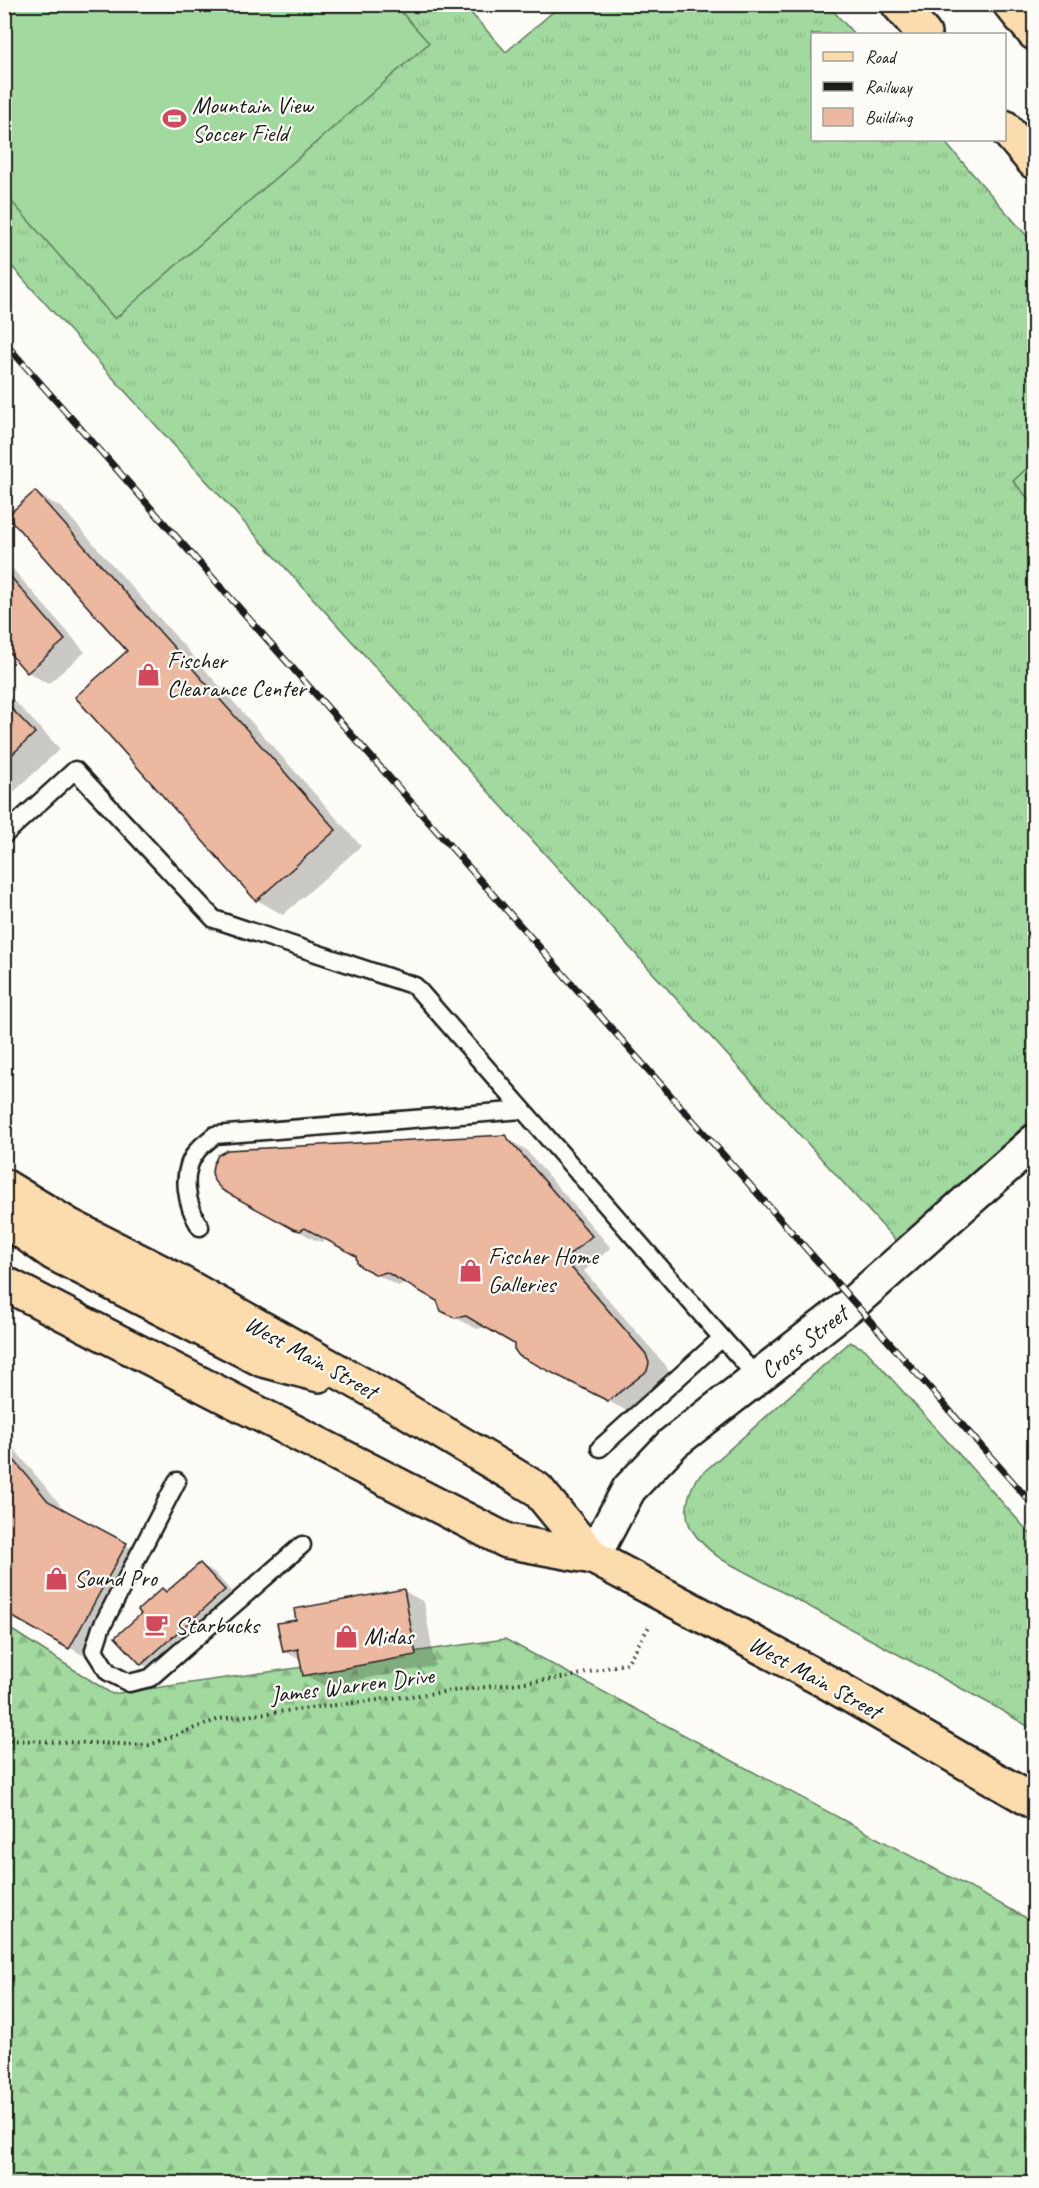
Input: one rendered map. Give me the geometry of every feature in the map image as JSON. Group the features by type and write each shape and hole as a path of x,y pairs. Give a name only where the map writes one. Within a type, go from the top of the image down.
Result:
{"main road":[{"path":"898,4 923,33"},
{"path":"1010,4 1035,33"},
{"path":"1006,128 1035,162"},
{"name":"West Main Street","path":"4,1186 70,1226 163,1273 370,1389 537,1489 593,1557"},
{"path":"4,1219 53,1253 262,1360 370,1389"},
{"name":"West Main Street","path":"4,1283 507,1541 593,1557 826,1682 1035,1802"}],"street":[{"name":"Cross Street","path":"593,1557 629,1490 673,1443 854,1302 1035,1142"}],"lane":[{"path":"4,835 75,770 214,919 415,986 758,1378"},
{"path":"200,1227 190,1209 187,1186 188,1168 196,1151 215,1135 523,1110"},
{"path":"600,1448 722,1338"},
{"path":"177,1480 101,1628 94,1650 108,1672 129,1683 150,1678 302,1545"}],"path":[{"name":"James Warren Drive","path":"4,1740 149,1745 219,1719 569,1677 627,1664 667,1596"}],"green space":[{"name":"Mountain View Soccer Field","path":"4,5 395,5 429,43 115,319 5,194"},
{"path":"5,5 464,5 506,52 561,5 828,5 853,33 811,33 811,141 944,141 1034,244 1034,1117 897,1242 5,259"},
{"path":"1034,462 1034,505 1013,481"},
{"path":"850,1342 865,1349 1034,1538 1034,1730 994,1706 721,1559 701,1542 689,1525 687,1504 696,1479"},
{"path":"4,1625 112,1694 505,1639 1034,1922 1034,2183 5,2183"}],"building":[{"name":"Fischer Clearance Center","path":"35,491 336,830 256,901 75,697 127,651 7,516"},
{"path":"4,569 65,640 27,673 4,647"},
{"path":"4,701 35,733 4,762"},
{"name":"Fischer Home Galleries","path":"505,1135 592,1236 564,1259 646,1354 649,1363 647,1371 608,1401 519,1356 514,1349 514,1344 466,1316 455,1318 441,1311 437,1301 386,1272 377,1275 361,1267 357,1263 356,1256 305,1228 300,1231 293,1229 222,1190 214,1181 212,1172 218,1155 227,1150"},
{"name":"Sound Pro","path":"4,1448 48,1501 127,1543 69,1649 4,1612"},
{"name":"Starbucks","path":"200,1563 225,1590 141,1665 115,1637 141,1614 138,1610 162,1588 166,1592"},
{"name":"Midas","path":"404,1589 416,1655 303,1676 298,1649 283,1652 277,1623 296,1620 294,1609"}],"railway":[{"path":"4,342 1034,1506"}],"place":[{"name":"Mountain View Soccer Field","path":"174,119"},
{"name":"Fischer Clearance Center","path":"149,674"},
{"name":"Fischer Home Galleries","path":"470,1270"},
{"name":"Sound Pro","path":"56,1578"},
{"name":"Starbucks","path":"157,1625"},
{"name":"Midas","path":"346,1636"}]}
